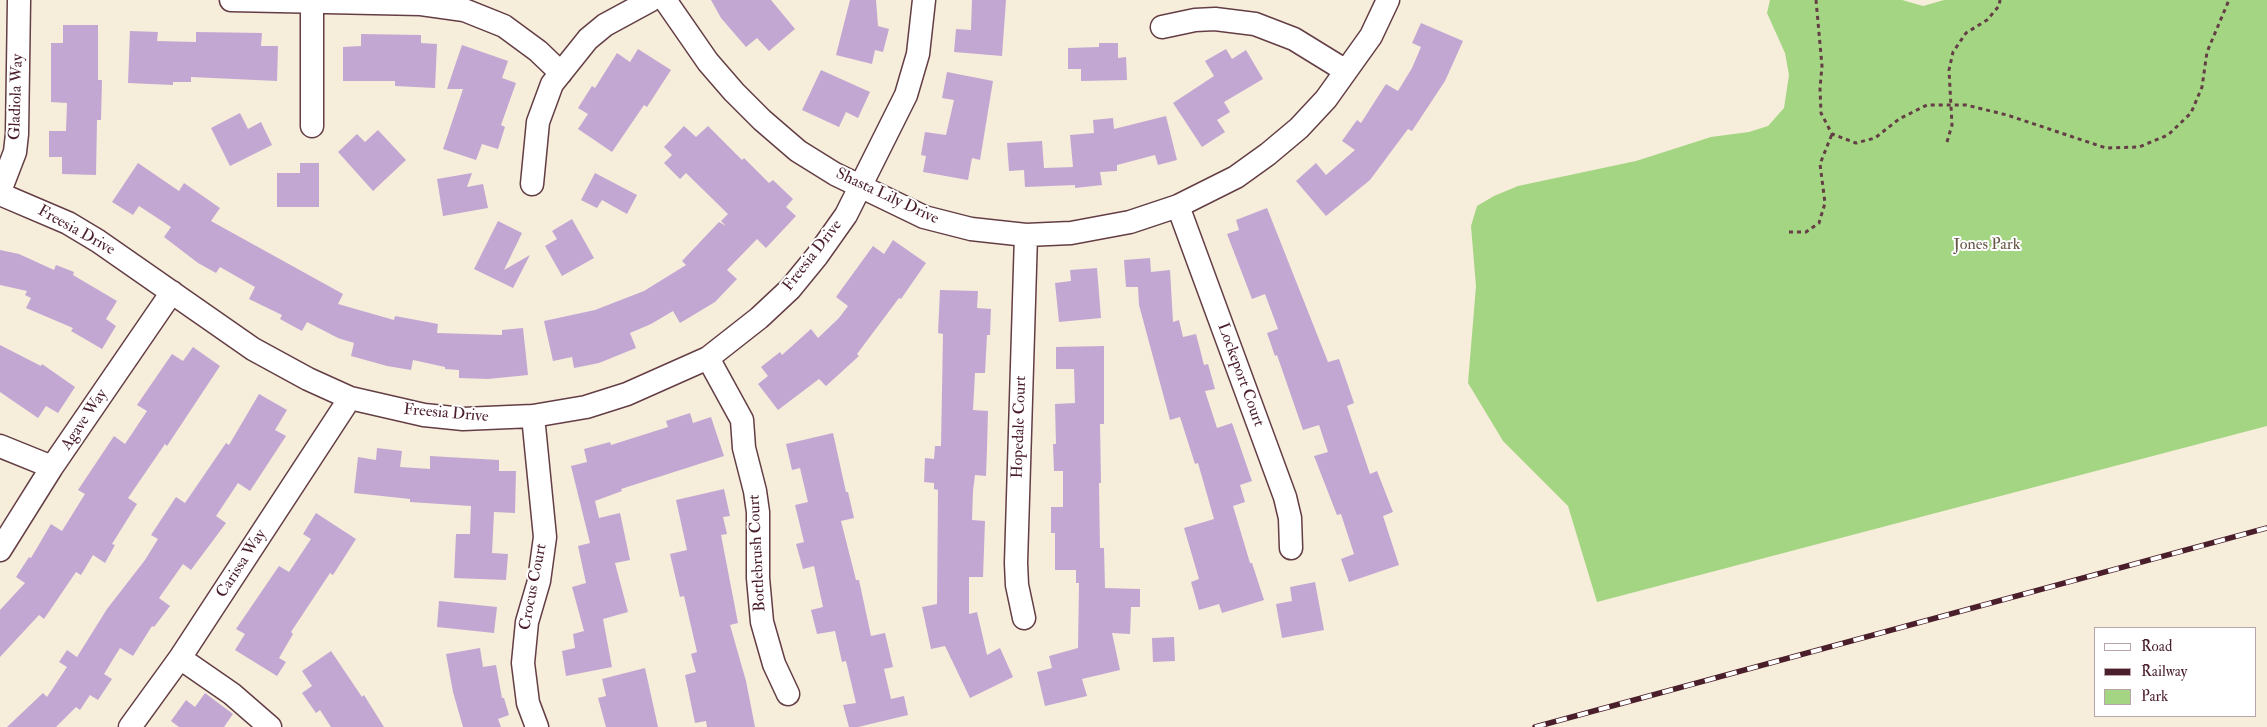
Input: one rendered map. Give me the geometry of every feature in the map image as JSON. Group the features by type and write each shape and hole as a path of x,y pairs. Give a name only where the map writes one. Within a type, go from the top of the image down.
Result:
{"street":[{"name":"Gladiola Way","path":"0,193 9,171 16,143 19,0"},
{"path":"232,0 421,4 464,10 504,26 533,47 561,72"},
{"path":"532,184 538,122 544,103 561,72 588,39 605,25 651,0"},
{"name":"Shasta Lily Drive","path":"665,0 708,62 762,120 798,151 835,174 924,217 971,229 1026,235 1071,233 1110,227 1178,206 1236,177 1299,128 1326,99 1370,36 1388,0"},
{"name":"Freesia Drive","path":"0,193 68,223 98,240 253,349 308,380 350,398 424,415 463,419 533,416 586,407 627,394 708,358 759,318 790,289 822,250 846,215 897,114 913,75 922,34 924,0"},
{"path":"312,2 312,126"},
{"path":"1162,27 1195,20 1215,19 1255,24 1294,39 1346,71"},
{"name":"Lockeport Court","path":"1178,206 1285,496 1290,518 1291,548"},
{"name":"Hopedale Court","path":"1024,618 1018,592 1016,563 1026,235"},
{"name":"Agave Way","path":"0,550 52,467 172,292"},
{"name":"Bottlebrush Court","path":"708,358 742,420 744,448 754,484 758,512 758,578 762,622 774,664 788,694"},
{"name":"Carissa Way","path":"130,727 180,658 350,398"},
{"name":"Crocus Court","path":"533,416 545,537 539,581 527,622 523,663 528,703 537,727"},
{"path":"0,446 52,467"},
{"path":"180,658 232,694 270,727"}],"path":[{"path":"1816,0 1822,66 1820,88 1821,113 1832,134 1856,143 1875,138 1899,119 1927,106 1966,105 2007,115 2106,148 2139,147 2168,135 2191,113 2202,87 2207,52 2229,0"},
{"path":"1947,142 1952,125 1949,70 1953,52 1966,32 1987,20 1999,6 2000,0"},
{"path":"1789,232 1806,232 1819,223 1826,204 1820,164 1832,134"}],"green space":[{"name":"Jones Park","path":"1770,0 1902,0 1923,6 1944,0 2267,0 2267,426 1597,602 1568,506 1503,441 1468,383 1476,286 1471,226 1477,206 1494,196 1518,186 1636,161 1711,137 1749,132 1768,126 1784,108 1789,75 1785,53 1767,13"}],"building":[{"path":"711,0 771,0 795,29 769,51 757,38 746,47 721,18"},
{"path":"850,0 876,0 878,26 889,29 883,52 875,50 872,64 836,55"},
{"path":"972,0 1006,0 1002,56 954,52 956,29 971,30"},
{"path":"1421,23 1463,41 1445,81 1412,131 1408,129 1370,180 1326,216 1296,181 1316,163 1326,175 1355,150 1342,141 1357,120 1361,123 1386,84 1398,91 1412,68 1421,47 1412,43"},
{"path":"63,25 98,25 98,80 102,80 101,120 97,120 96,175 62,174 62,157 49,157 49,131 66,131 67,103 51,102 51,43 63,43"},
{"path":"130,31 158,32 157,41 196,42 196,32 262,33 261,46 278,46 277,81 191,77 191,82 173,82 173,85 128,83"},
{"path":"361,34 421,35 421,43 437,44 435,88 395,86 395,81 343,81 343,47 361,46"},
{"path":"1099,43 1118,43 1118,58 1126,57 1127,80 1081,81 1081,69 1068,69 1068,48 1099,47"},
{"path":"462,45 508,61 502,78 516,83 501,125 505,127 498,149 482,144 476,160 443,149 463,89 447,89"},
{"path":"638,49 671,70 647,107 644,105 612,152 578,129 588,114 578,108 592,86 595,88 617,53 630,62"},
{"path":"1226,49 1232,59 1246,50 1263,79 1224,102 1230,112 1217,120 1225,132 1202,147 1173,103 1214,76 1205,61"},
{"path":"821,70 870,92 858,118 846,112 839,127 802,110"},
{"path":"947,72 993,81 980,160 972,158 968,180 923,172 926,156 921,155 925,132 946,135 954,100 942,98"},
{"path":"240,113 248,129 261,122 272,145 230,166 211,128"},
{"path":"1166,116 1177,160 1158,165 1155,155 1117,165 1117,171 1100,172 1102,185 1075,188 1075,185 1025,187 1024,170 1009,171 1007,143 1042,141 1044,168 1073,167 1070,135 1094,133 1093,120 1113,118 1114,129"},
{"path":"684,126 696,137 708,126 742,160 744,158 769,183 773,180 793,199 786,207 796,216 766,248 757,239 727,270 737,279 715,302 680,323 673,311 651,324 630,333 636,348 599,363 574,368 572,357 553,361 544,321 595,310 644,291 686,265 682,261 719,222 726,226 721,221 728,214 686,173 680,179 664,163 672,155 664,147"},
{"path":"378,130 406,160 373,191 338,152 357,134 365,142"},
{"path":"138,163 179,191 184,183 220,208 211,221 343,294 338,304 394,320 395,316 438,324 437,333 502,335 502,330 523,328 528,375 488,379 459,378 459,370 445,369 445,367 413,360 411,370 387,366 351,356 354,343 338,338 307,322 302,331 280,319 282,315 249,299 255,287 220,267 216,273 198,263 164,237 171,227 139,206 133,215 112,202"},
{"path":"300,163 319,163 319,207 277,207 277,173 300,173"},
{"path":"472,173 467,187 483,184 488,208 443,216 437,179"},
{"path":"595,173 637,195 627,214 602,200 597,208 581,200"},
{"path":"1267,208 1328,362 1339,359 1354,403 1347,406 1370,474 1377,471 1393,512 1383,516 1399,565 1349,582 1341,559 1354,554 1341,514 1337,515 1314,456 1328,452 1319,425 1303,430 1277,355 1275,356 1267,333 1278,329 1265,294 1252,299 1227,234 1239,230 1236,220"},
{"path":"572,219 594,258 562,276 545,246 557,239 552,231"},
{"path":"498,221 522,233 504,270 530,255 513,288 474,269"},
{"path":"893,240 926,263 901,299 899,298 857,354 859,356 826,386 819,379 778,410 758,384 768,376 761,367 780,352 782,355 811,329 818,338 839,318 848,306 836,297 873,246 884,254"},
{"path":"0,250 19,254 54,270 56,265 74,272 73,275 117,301 106,319 116,326 102,349 71,331 73,328 26,308 31,298 25,295 27,291 0,285"},
{"path":"1150,258 1151,272 1170,270 1173,322 1179,320 1183,337 1196,334 1204,365 1208,364 1215,389 1205,391 1217,428 1232,423 1252,481 1240,485 1245,502 1233,506 1250,563 1252,563 1264,600 1222,613 1219,604 1199,610 1191,582 1199,579 1184,528 1214,519 1198,463 1195,464 1180,417 1170,420 1139,305 1138,287 1126,287 1124,260"},
{"path":"1097,268 1101,318 1059,322 1055,283 1071,281 1070,270"},
{"path":"940,290 978,291 977,308 991,309 990,335 987,335 985,373 975,373 973,410 988,411 986,476 975,475 972,520 985,521 983,577 969,577 969,614 977,612 987,655 1000,648 1013,677 970,698 945,646 931,649 922,607 937,604 938,490 934,489 934,483 924,482 925,458 934,459 935,446 941,446 943,334 938,333"},
{"path":"0,345 41,366 42,364 75,387 58,413 46,406 38,418 0,392"},
{"path":"1104,346 1104,424 1100,424 1101,483 1099,483 1100,548 1104,548 1105,588 1140,589 1140,607 1131,607 1130,634 1112,633 1120,670 1082,679 1087,696 1045,706 1037,672 1052,668 1049,656 1078,648 1079,583 1076,583 1076,570 1055,570 1055,533 1051,533 1051,507 1063,507 1063,471 1054,471 1053,444 1056,444 1055,404 1075,403 1074,369 1056,369 1056,347"},
{"path":"193,347 220,366 167,446 165,444 128,498 137,504 112,544 115,545 105,563 93,555 81,575 76,572 44,619 39,615 0,657 0,610 25,583 16,577 29,557 31,558 51,524 62,531 85,494 78,490 114,436 125,444 147,411 137,405 172,354 183,361"},
{"path":"259,394 287,410 275,430 286,436 250,491 238,483 216,516 226,523 191,570 183,564 159,598 170,606 154,627 152,626 133,656 120,648 104,674 112,679 98,700 90,695 80,710 76,707 56,727 7,727 43,693 47,697 67,667 59,662 67,650 77,657 107,609 145,560 158,539 151,535 176,497 185,503 226,443 229,445"},
{"path":"690,413 693,423 711,417 724,456 621,489 622,491 595,501 599,518 620,513 630,560 615,563 628,612 603,619 612,667 566,676 562,651 575,648 573,634 584,631 572,587 586,583 578,546 590,543 571,466 587,462 584,449 610,442 611,445 668,427 666,421"},
{"path":"833,433 846,492 848,492 854,518 841,521 856,580 859,580 871,636 885,633 893,667 884,669 891,699 904,696 908,715 858,727 849,727 843,705 856,703 846,661 842,662 835,631 817,634 811,610 823,607 814,566 803,569 796,544 804,542 795,505 808,502 800,468 792,470 786,444"},
{"path":"377,448 402,451 400,467 430,469 430,456 499,460 499,471 516,471 515,513 494,512 492,553 508,554 506,580 454,578 456,534 470,534 471,506 410,502 410,499 354,493 358,457 376,460"},
{"path":"724,489 730,516 723,517 727,534 721,535 738,623 730,625 746,681 755,727 707,727 706,721 695,723 685,675 696,672 691,654 697,652 684,596 680,597 670,554 687,550 676,500"},
{"path":"316,513 356,539 333,575 330,573 291,632 293,634 279,658 286,662 277,676 235,650 245,634 236,629 279,566 289,572 311,539 303,534"},
{"path":"1315,582 1324,630 1282,638 1276,604 1292,601 1290,587"},
{"path":"439,601 497,607 494,633 437,627"},
{"path":"1174,637 1175,661 1153,662 1152,638"},
{"path":"480,648 483,667 496,665 502,698 504,698 509,715 498,719 501,727 463,727 453,692 446,654"},
{"path":"331,651 362,697 364,695 384,727 331,727 320,710 316,713 302,693 312,686 302,671"},
{"path":"645,668 658,727 606,727 598,698 606,696 602,679"},
{"path":"205,693 233,714 224,727 179,727 171,721 186,700 195,707"}],"railway":[{"path":"1535,727 2267,528"}]}
